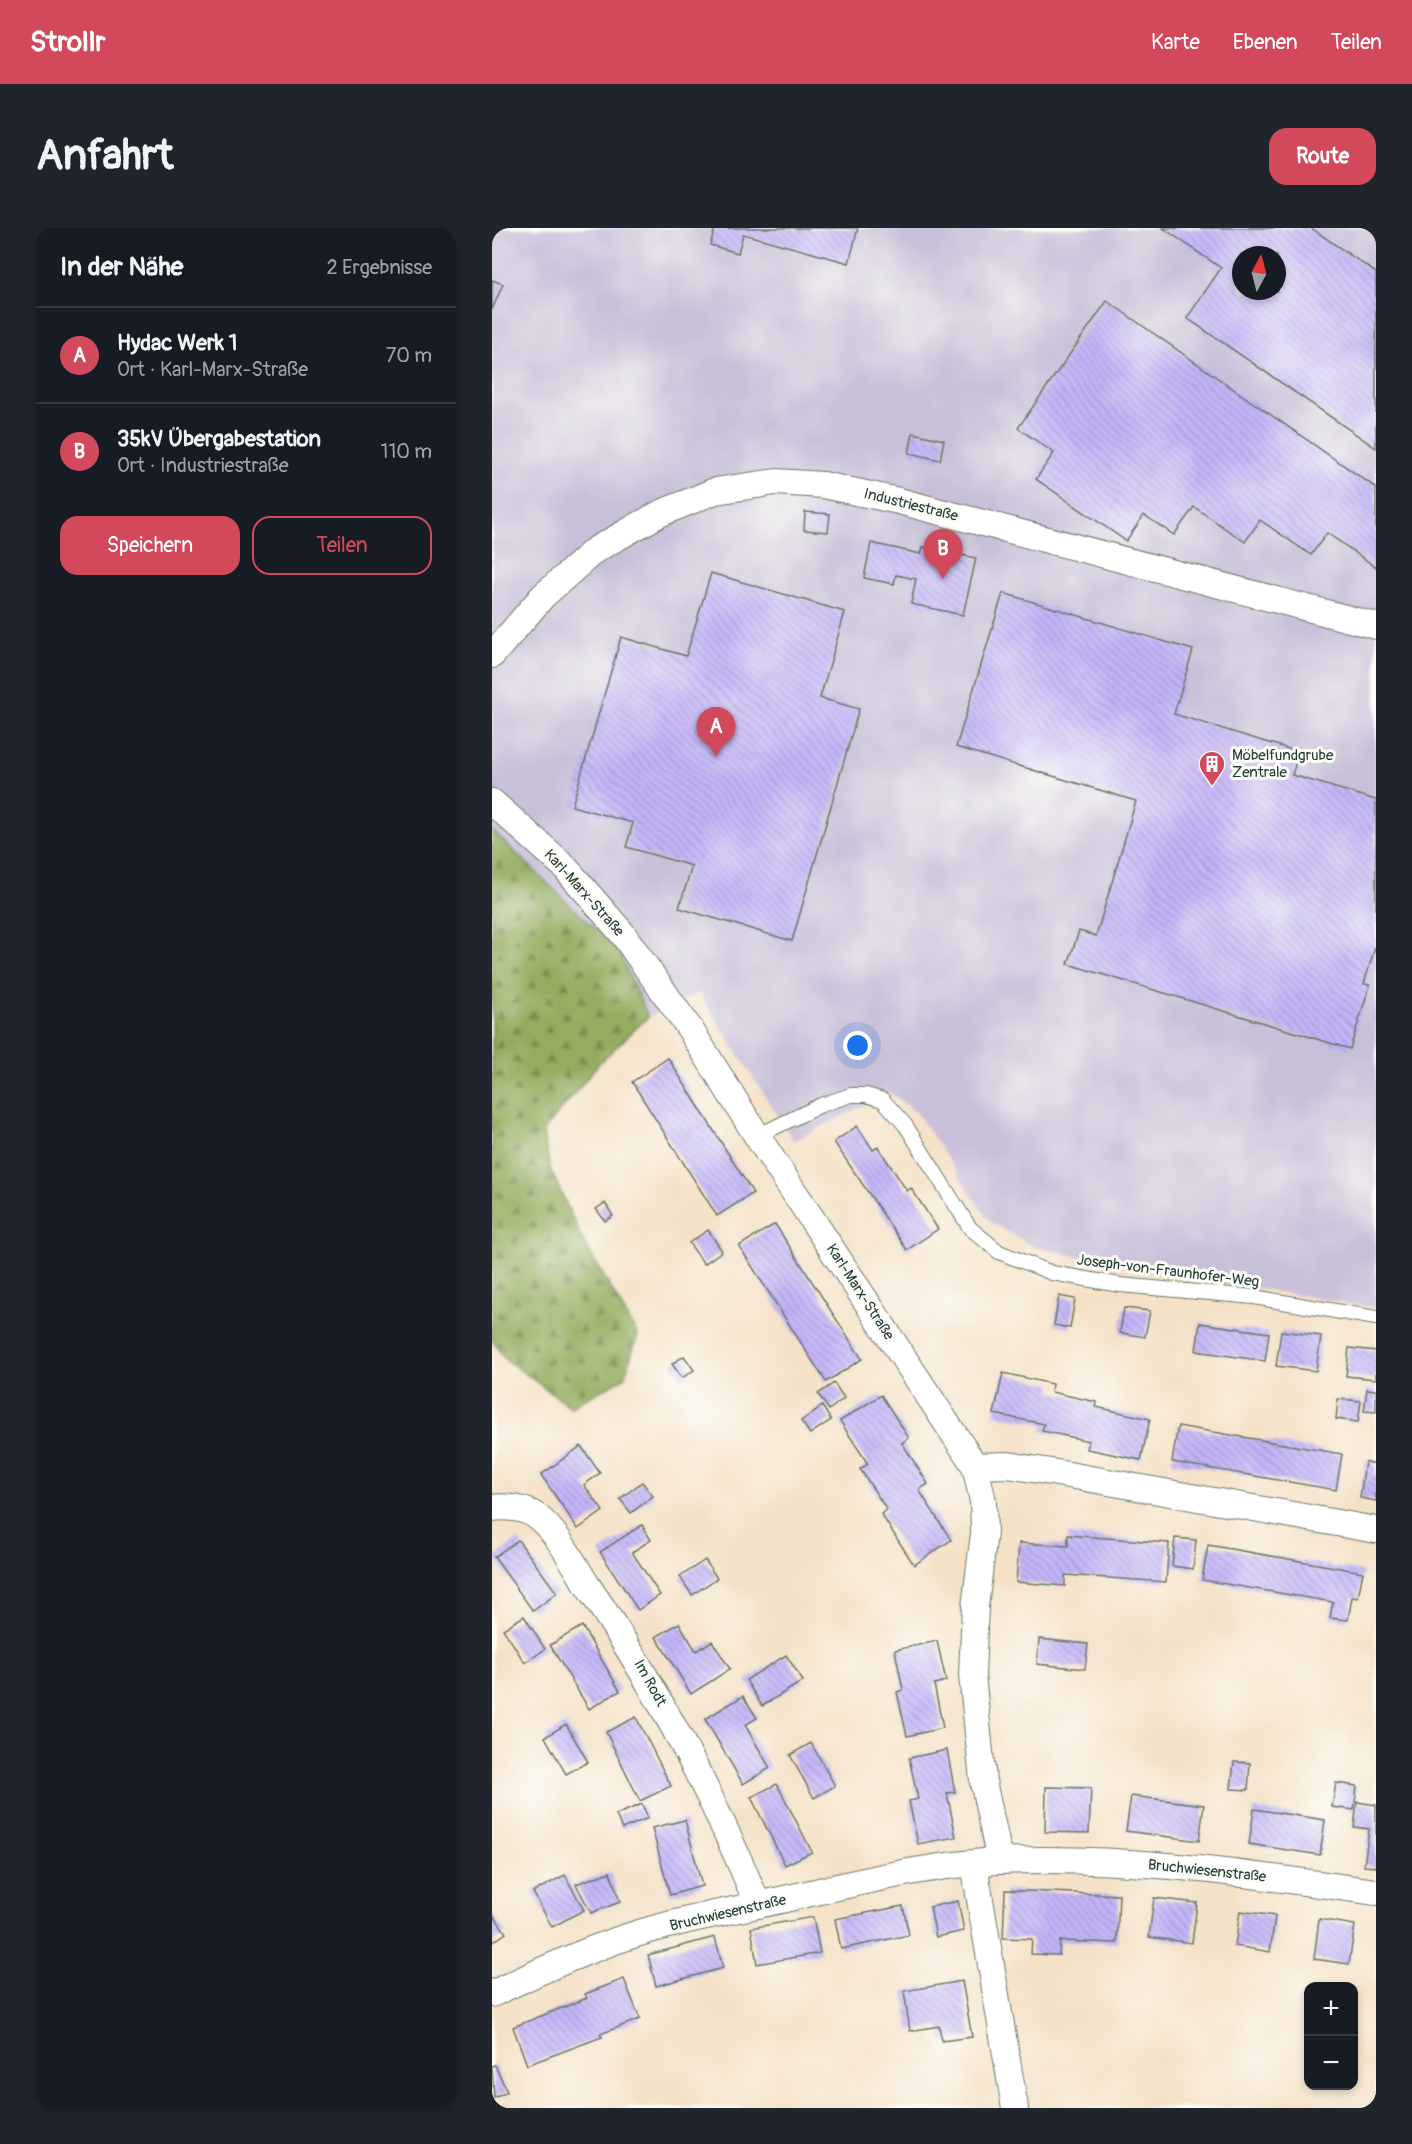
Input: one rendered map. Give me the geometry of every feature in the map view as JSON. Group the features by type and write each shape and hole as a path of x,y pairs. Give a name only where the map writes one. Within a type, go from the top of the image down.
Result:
{"street":[{"name":"Industriestraße","path":"492,656 543,596 595,550 659,514 715,491 776,482 824,485 899,501 1376,626"},
{"name":"Karl-Marx-Straße","path":"492,802 563,865 622,933 690,1029 757,1136 975,1466"},
{"path":"1000,1861 982,1780 972,1675 975,1607 984,1533 983,1501 975,1466 1008,1465 1049,1471 1376,1530"},
{"name":"Im Rodt","path":"492,1508 516,1509 535,1516 555,1538 634,1654 689,1754 735,1848 758,1905"},
{"name":"Bruchwiesenstraße","path":"492,1994 606,1944 686,1921 859,1882 1000,1861 1201,1868 1376,1892"},
{"path":"974,1864 1015,2108"}],"lane":[{"name":"Joseph-von-Fraunhofer-Weg","path":"757,1136 821,1105 851,1095 866,1095 883,1100 906,1126 970,1228 999,1252 1052,1273 1120,1285 1254,1297 1376,1318"}],"shaded area":[{"path":"492,228 1376,228 1376,1308 1130,1267 1034,1247 989,1221 917,1113 889,1092 794,1141 699,993 648,1017 618,951 492,830"}],"green space":[{"path":"492,830 618,951 648,1017 600,1062 543,1132 550,1168 582,1239 638,1335 624,1378 571,1407 505,1359 492,1340"}],"building":[{"path":"715,228 858,228 849,263 743,234 738,253 710,245"},
{"path":"1163,228 1311,228 1376,273 1376,448 1187,318 1221,268"},
{"path":"492,280 503,284 492,310"},
{"path":"1107,301 1376,488 1376,567 1327,533 1311,555 1260,520 1245,542 1194,507 1174,535 1144,515 1126,541 1036,479 1054,453 1018,428"},
{"path":"913,433 944,440 940,460 909,453"},
{"path":"805,512 830,514 828,532 804,530"},
{"path":"871,543 921,554 923,547 976,558 963,615 911,604 916,579 896,575 894,584 864,578"},
{"path":"711,573 845,612 820,698 859,709 792,941 679,908 692,866 626,847 633,823 572,806 621,637 686,656"},
{"name":"Möbelfundgrube Zentrale","path":"1003,593 1193,650 1174,714 1299,752 1292,775 1376,800 1376,944 1364,984 1370,985 1350,1049 1068,964 1079,931 1096,936 1136,801 956,747"},
{"path":"668,1058 753,1193 717,1216 632,1082"},
{"path":"857,1126 873,1150 878,1147 907,1191 911,1188 938,1229 907,1250 834,1142"},
{"path":"605,1203 613,1216 605,1221 596,1209"},
{"path":"775,1224 862,1359 826,1382 739,1246"},
{"path":"708,1230 722,1251 704,1264 689,1243"},
{"path":"1059,1296 1075,1299 1070,1328 1054,1325"},
{"path":"1124,1308 1150,1311 1145,1337 1120,1333"},
{"path":"1200,1323 1269,1333 1265,1361 1196,1351"},
{"path":"1281,1331 1321,1336 1316,1371 1276,1366"},
{"path":"1349,1348 1376,1351 1376,1379 1346,1376"},
{"path":"684,1356 694,1370 682,1378 672,1364"},
{"path":"1003,1373 1052,1384 1051,1392 1097,1402 1096,1407 1150,1419 1141,1460 1087,1449 1089,1441 1042,1431 1044,1424 994,1414"},
{"path":"834,1383 844,1398 829,1410 818,1394"},
{"path":"1367,1389 1376,1390 1376,1412 1364,1411"},
{"path":"881,1395 909,1438 902,1443 928,1484 919,1490 951,1540 914,1565 881,1514 887,1510 860,1469 868,1464 840,1421"},
{"path":"1338,1399 1361,1401 1358,1422 1336,1419"},
{"path":"822,1406 831,1420 810,1434 801,1421"},
{"path":"1178,1426 1342,1454 1336,1490 1172,1462"},
{"path":"581,1446 600,1473 584,1485 603,1511 578,1529 541,1475"},
{"path":"1365,1462 1376,1464 1376,1501 1360,1498"},
{"path":"642,1482 653,1496 631,1513 620,1499"},
{"path":"642,1525 651,1540 632,1552 660,1595 638,1610 600,1552"},
{"path":"1068,1535 1169,1543 1166,1582 1065,1575 1065,1586 1016,1582 1019,1543 1068,1546"},
{"path":"1175,1538 1196,1540 1193,1569 1172,1566"},
{"path":"518,1540 557,1593 533,1611 494,1557"},
{"path":"1208,1545 1363,1572 1358,1598 1352,1597 1348,1620 1330,1618 1333,1602 1202,1580"},
{"path":"705,1560 717,1578 692,1595 680,1577"},
{"path":"524,1616 545,1649 525,1663 503,1629"},
{"path":"679,1623 696,1651 712,1641 730,1669 691,1694 656,1637"},
{"path":"582,1626 620,1691 589,1709 550,1645"},
{"path":"1039,1639 1088,1644 1085,1669 1037,1664"},
{"path":"937,1641 946,1681 934,1684 943,1728 907,1736 897,1692 903,1690 895,1650"},
{"path":"786,1655 803,1681 762,1706 746,1680"},
{"path":"743,1696 757,1718 745,1725 770,1768 743,1784 705,1719"},
{"path":"636,1717 671,1786 640,1801 606,1732"},
{"path":"566,1724 588,1762 566,1774 545,1737"},
{"path":"811,1743 835,1786 814,1798 790,1755"},
{"path":"947,1750 955,1792 947,1793 956,1837 918,1844 909,1801 918,1799 909,1758"},
{"path":"1234,1762 1250,1763 1248,1790 1231,1789"},
{"path":"1336,1783 1357,1786 1354,1810 1332,1807"},
{"path":"777,1784 812,1852 785,1865 751,1797"},
{"path":"1046,1787 1091,1788 1089,1833 1045,1832"},
{"path":"1131,1796 1204,1805 1199,1841 1126,1831"},
{"path":"1357,1802 1376,1805 1376,1867 1364,1866 1369,1829 1354,1827"},
{"path":"642,1804 648,1818 622,1829 616,1815"},
{"path":"1254,1809 1325,1820 1320,1855 1249,1844"},
{"path":"685,1820 702,1886 670,1895 652,1828"},
{"path":"610,1872 620,1902 591,1913 576,1884"},
{"path":"565,1875 584,1910 552,1927 533,1892"},
{"path":"1005,1890 1119,1895 1117,1943 1060,1941 1059,1955 1031,1954 1032,1939 1003,1938"},
{"path":"1154,1898 1197,1903 1192,1943 1149,1937"},
{"path":"958,1901 964,1931 936,1937 930,1907"},
{"path":"903,1906 909,1935 841,1949 835,1919"},
{"path":"1240,1911 1275,1916 1270,1952 1235,1946"},
{"path":"492,1913 506,1933 492,1943"},
{"path":"813,1917 820,1953 757,1964 751,1928"},
{"path":"1319,1919 1355,1925 1349,1964 1314,1959"},
{"path":"715,1937 723,1968 656,1986 648,1955"},
{"path":"624,1979 640,2019 600,2034 602,2037 527,2065 513,2027 587,1998 585,1994"},
{"path":"962,1981 972,2037 942,2041 939,2026 910,2031 904,1991"},
{"path":"495,2065 507,2092 494,2098 492,2066"}],"place":[{"name":"35kV Übergabestation","path":"943,579"},
{"name":"Hydac Werk 1","path":"716,757"},
{"name":"Möbelfundgrube Zentrale","path":"1212,787"}]}
